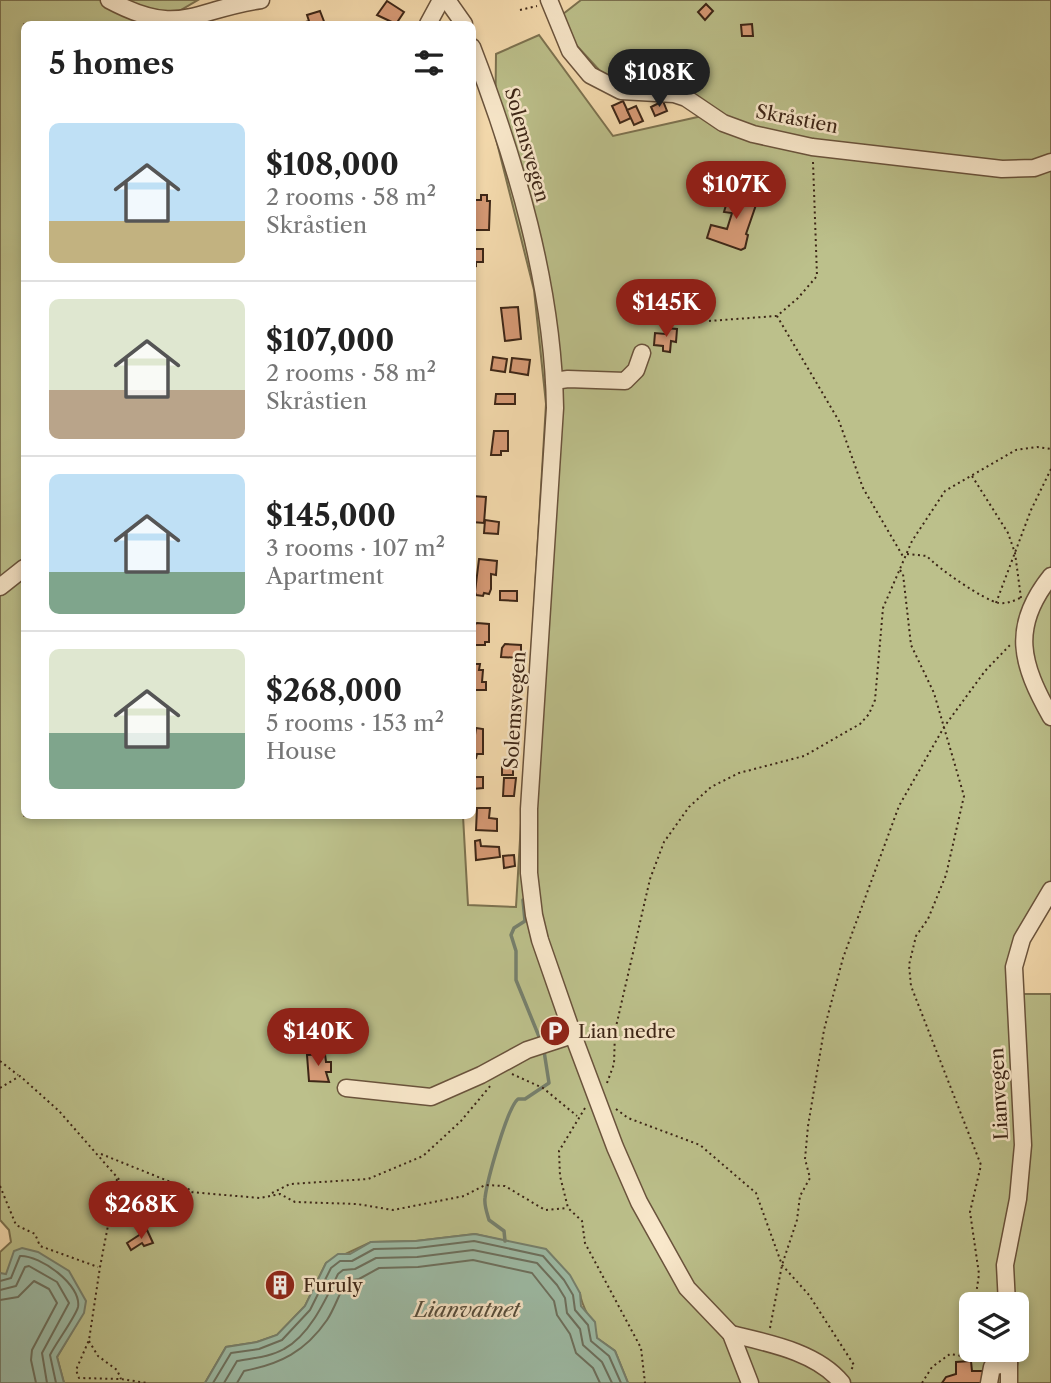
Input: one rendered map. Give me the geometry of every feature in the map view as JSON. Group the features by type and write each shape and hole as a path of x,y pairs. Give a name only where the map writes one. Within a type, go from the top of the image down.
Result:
{"street":[{"path":"109,0 147,18 173,21 261,0"},
{"path":"430,21 441,0"},
{"path":"447,0 462,21"},
{"name":"Skråstien","path":"549,0 560,32 576,61 590,75 609,87 632,93 674,94 686,98 723,123 753,134 813,147 1002,169 1034,168 1051,162"},
{"name":"Solemsvegen","path":"476,58 507,145 524,212 547,317 554,381 550,493 527,843 531,895 540,940 615,1146 651,1223 687,1288 731,1334 750,1383"},
{"path":"554,381 625,381 636,370 642,353"},
{"path":"0,587 21,570"},
{"path":"1051,576 1030,606 1024,631 1029,670 1051,717"},
{"name":"Lianvegen","path":"1006,1292 1005,1265 1018,1199 1023,1145 1014,967 1022,939 1051,890"},
{"path":"346,1088 430,1097 456,1087 539,1045 573,1035"},
{"path":"731,1334 816,1362 842,1382"},
{"path":"991,1375 1003,1362"},
{"path":"1009,1362 1009,1383"}],"path":[{"path":"520,10 549,0"},
{"path":"709,321 777,316 798,298 817,276 813,147"},
{"path":"777,316 839,421 863,488 904,558"},
{"path":"645,1383 641,1348 585,1243 582,1221 568,1208 560,1176 559,1151 578,1116 608,1082 614,1064 615,1031 650,879 664,842 689,807 711,787 739,773 804,756 860,724 869,714 875,700 883,608 906,554 945,491 1016,450 1037,447 1051,450"},
{"path":"996,603 1031,510 1051,469"},
{"path":"906,554 927,556 935,566 996,603 1010,603 1020,598 1015,552 1008,533 972,475"},
{"path":"899,569 902,574 911,645 934,693 964,796 946,875 928,919 916,936 909,965 911,986 981,1165 970,1212 979,1274 976,1292"},
{"path":"767,1344 782,1265 797,1220 800,1196 810,1178 805,1159 812,1091 843,958 899,806 944,727 985,671 1024,631"},
{"path":"0,1060 59,1111 100,1154 117,1178 131,1187 260,1198 290,1184 368,1179 423,1156 461,1121 489,1090 498,1065 522,1080 543,1088 578,1116"},
{"path":"0,1088 20,1076"},
{"path":"617,1110 628,1118 700,1145 756,1193 782,1265 810,1295 854,1365 842,1382"},
{"path":"100,1154 197,1192"},
{"path":"117,1178 89,1340 76,1370 79,1378 147,1383"},
{"path":"270,1194 280,1194 295,1202 312,1205 357,1204 393,1210 464,1196 485,1185 505,1186 545,1210 568,1208"},
{"path":"0,1186 16,1225 35,1234 40,1246 100,1267"},
{"path":"89,1340 98,1356 117,1370 121,1379"},
{"path":"922,1383 932,1367 950,1354 969,1355 985,1361 991,1375"}],"green space":[{"path":"0,0 198,0 162,21 21,21 21,819 463,819 468,905 516,907 546,404 534,290 495,135 496,54 539,35 613,136 702,116 683,86 612,84 554,21 581,0 1051,0 1051,896 1020,956 1019,994 1051,994 1051,1383 628,1383 615,1351 597,1338 580,1293 505,1241 475,1234 416,1241 371,1242 326,1263 305,1306 277,1335 257,1342 226,1347 205,1383 64,1383 57,1357 83,1313 0,1273 0,1252 11,1242 9,1230 0,1220"}],"water":[{"name":"Lianvatnet","path":"475,1234 546,1249 570,1275 580,1293 581,1306 595,1322 597,1338 615,1351 628,1383 205,1383 226,1347 257,1342 277,1335 305,1306 326,1263 338,1254 350,1254 371,1242 416,1241"},
{"path":"22,1248 38,1252 69,1271 86,1301 84,1313 57,1357 64,1383 0,1383 0,1273 6,1274 14,1251"}],"building":[{"path":"387,1 404,12 398,21 390,21 377,15"},
{"path":"706,4 713,11 705,20 698,12"},
{"path":"320,11 324,21 309,21 307,15"},
{"path":"752,24 753,36 742,36 741,25"},
{"path":"623,101 631,118 620,123 612,106"},
{"path":"663,101 667,111 655,116 651,107"},
{"path":"636,106 643,121 634,125 627,110"},
{"path":"747,182 751,201 757,202 746,234 745,248 741,250 707,238 711,225 727,229 732,213 724,212 729,195 744,199 740,184"},
{"path":"481,195 487,195 487,201 490,201 489,230 476,230 476,200 481,200"},
{"path":"476,249 483,249 483,262 476,262"},
{"path":"518,307 521,339 505,341 501,308"},
{"path":"665,328 677,329 676,342 671,341 670,352 663,351 663,346 654,345 655,333 665,334"},
{"path":"493,357 507,359 505,372 491,370"},
{"path":"512,358 530,360 528,375 510,372"},
{"path":"496,394 515,394 515,404 495,404"},
{"path":"494,431 508,431 508,451 501,451 501,455 491,455"},
{"path":"476,496 486,497 484,523 476,522"},
{"path":"485,520 499,522 498,534 484,533"},
{"path":"479,559 497,561 496,575 491,574 489,594 476,595"},
{"path":"500,591 517,591 517,601 500,600"},
{"path":"476,624 489,624 489,642 485,642 485,645 476,645"},
{"path":"505,644 521,645 521,658 501,657"},
{"path":"476,664 480,664 479,670 483,670 482,682 486,682 486,690 476,690"},
{"path":"476,728 483,729 483,754 477,754 476,758"},
{"path":"502,759 513,759 513,775 502,775"},
{"path":"476,777 483,777 483,788 476,789"},
{"path":"504,778 516,778 514,796 503,796"},
{"path":"477,808 490,808 489,818 497,819 497,831 476,830"},
{"path":"480,840 481,846 499,847 500,857 476,860 475,841"},
{"path":"514,855 515,866 504,868 503,856"},
{"path":"325,1054 326,1062 331,1062 331,1072 326,1072 329,1082 309,1081 307,1055"},
{"path":"147,1230 153,1243 144,1246 142,1243 131,1250 127,1243"},
{"name":"Furuly","path":"280,1274 290,1281 280,1296 270,1289"},
{"path":"956,1362 971,1362 972,1371 983,1371 984,1383 942,1383 946,1377 956,1374"}],"waterway":[{"path":"523,900 525,921 514,928 511,935 516,951 516,980 540,1039"},
{"path":"505,1241 504,1231 489,1220 485,1198 498,1146 514,1105 518,1099 525,1099 549,1083 544,1051"}],"place":[{"name":"Lian nedre","path":"555,1031"},
{"name":"Furuly","path":"280,1285"}]}
